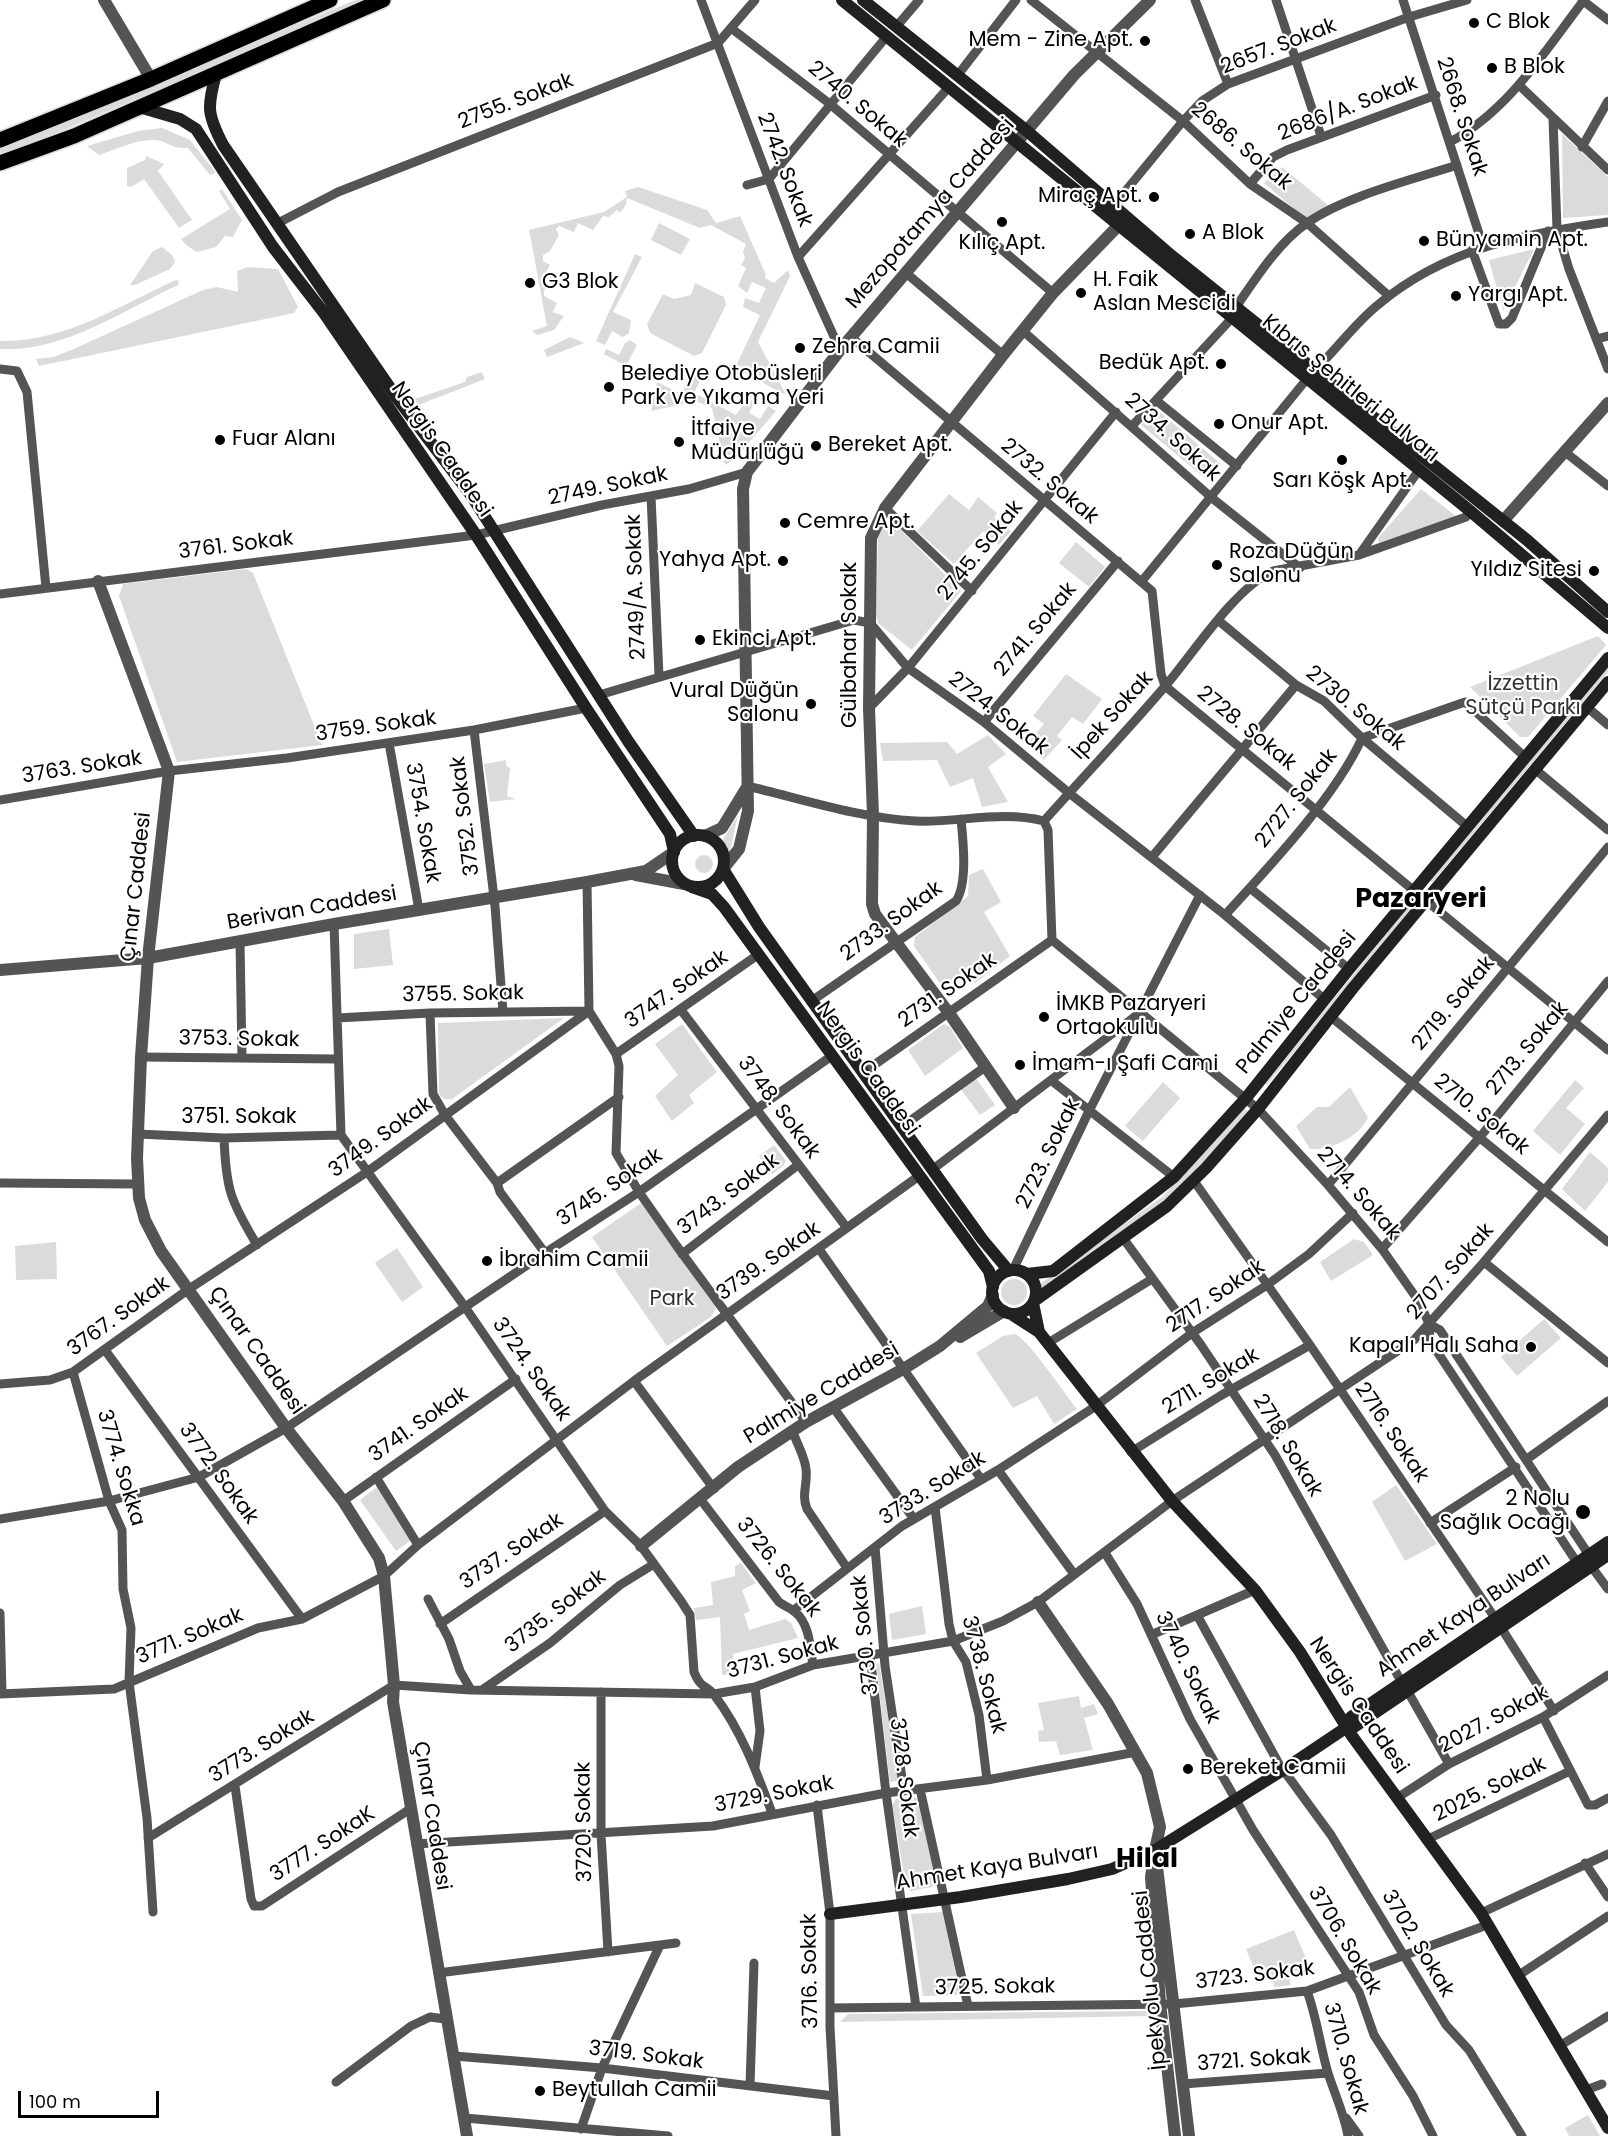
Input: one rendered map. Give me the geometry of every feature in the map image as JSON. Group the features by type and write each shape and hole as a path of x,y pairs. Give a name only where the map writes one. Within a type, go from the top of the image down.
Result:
{"highway":[{"path":"0,140 151,79 330,0"},
{"path":"0,163 74,136 383,0"}],"main road":[{"name":"Kıbrıs Şehitleri Bulvarı","path":"842,0 957,76 1027,131 1234,312 1306,380 1469,510 1608,628"},
{"name":"Kıbrıs Şehitleri Bulvarı","path":"863,0 948,87 1119,225 1315,370 1503,521 1608,612"},
{"name":"Nergis Caddesi","path":"216,74 208,103 211,122 223,145 397,398 494,529 599,695 700,836"},
{"name":"Nergis Caddesi","path":"139,107 180,119 196,129 273,247 324,313 476,535 586,708 670,834 674,852"},
{"name":"Palmiye Caddesi","path":"1027,1274 1053,1271 1174,1177 1246,1098 1324,999 1608,658"},
{"name":"Palmiye Caddesi","path":"1034,1302 1167,1206 1194,1181 1258,1109 1331,1017 1608,682"},
{"path":"700,836 716,842 722,849 723,869 717,880 710,885 688,885 674,870 674,852 685,839 700,836"},
{"name":"Nergis Caddesi","path":"723,869 759,927 933,1169 1011,1270"},
{"name":"Nergis Caddesi","path":"688,885 712,894 759,954 989,1271 993,1291"},
{"path":"1011,1270 1027,1274 1035,1286 1034,1302 1039,1332 998,1307 993,1291 1000,1276 1011,1270"},
{"path":"1007,1312 1024,1311 1034,1302"},
{"name":"Nergis Caddesi","path":"1039,1332 1131,1452 1172,1501 1255,1590 1300,1652 1347,1727 1426,1840 1481,1913 1608,2128"},
{"name":"Ahmet Kaya Bulvarı","path":"830,1914 1068,1879 1112,1869 1155,1850 1347,1727 1354,1727 1404,1686 1590,1561 1608,1542"},
{"name":"Ahmet Kaya Bulvarı","path":"1498,1622 1578,1562 1608,1555"}],"street":[{"path":"105,0 151,79"},
{"name":"2742. Sokak","path":"701,0 798,257 840,350"},
{"name":"2755. Sokak","path":"278,223 338,192 718,43 755,0"},
{"path":"747,185 769,179 919,0"},
{"path":"957,76 1016,0"},
{"name":"2686. Sokak","path":"1031,0 1183,121 1250,184 1307,223 1389,296"},
{"name":"Mezopotamya Caddesi","path":"747,472 851,337 1097,51 1150,0"},
{"path":"1195,0 1228,84"},
{"path":"1276,0 1321,136"},
{"name":"2668. Sokak","path":"1403,0 1483,246"},
{"name":"2657. Sokak","path":"1114,205 1183,121 1202,101 1228,84 1409,17 1467,0"},
{"path":"1450,142 1473,129 1520,86 1583,0 1608,20"},
{"name":"2740. Sokak","path":"731,28 830,104 1053,293"},
{"path":"1520,86 1608,170"},
{"path":"798,257 948,87"},
{"name":"2686/A. Sokak","path":"1250,184 1273,157 1321,136 1436,96"},
{"path":"1582,147 1608,101"},
{"path":"1552,119 1553,230 1608,369"},
{"path":"1132,426 1157,401 1234,312 1279,250 1307,223 1354,200 1457,165"},
{"path":"1315,370 1378,304 1423,272 1483,246 1553,230 1608,222"},
{"name":"Gülbahar Sokak","path":"1014,1108 949,1013 875,914 872,904 873,816 869,708 871,538 885,508 1003,355 1053,293 1119,225"},
{"path":"1472,250 1499,324 1506,324 1512,318 1553,230"},
{"path":"906,273 1003,355"},
{"name":"2734. Sokak","path":"1023,331 1212,498 1300,568"},
{"path":"1596,339 1608,336"},
{"name":"2732. Sokak","path":"851,337 1152,591 1161,674 1166,686"},
{"path":"0,369 17,371 27,392 46,588"},
{"path":"1142,581 1306,380"},
{"path":"1157,401 1237,466"},
{"path":"1503,521 1608,403"},
{"name":"2745. Sokak","path":"869,708 908,668 1116,412"},
{"path":"1565,452 1608,486"},
{"path":"1359,555 1419,470"},
{"path":"723,869 739,849 748,811 743,489 747,472"},
{"name":"2749. Sokak","path":"476,535 747,472"},
{"name":"2749/A. Sokak","path":"651,496 659,676"},
{"path":"885,508 972,591"},
{"name":"İpek Sokak","path":"1044,821 1166,686 1219,621 1260,577 1273,572 1359,555 1466,517 1469,510"},
{"name":"3761. Sokak","path":"0,594 476,535"},
{"name":"2741. Sokak","path":"984,722 1118,561"},
{"name":"Çınar Caddesi","path":"98,581 169,771 148,958 141,1057 138,1184 145,1220 161,1251 286,1428 343,1501 379,1558 384,1576 394,1685 393,1702 445,2019 454,2056 467,2136"},
{"path":"599,695 659,676 746,654 854,620 870,623"},
{"name":"2730. Sokak","path":"1219,621 1296,685 1324,701 1362,738 1468,827"},
{"name":"2724. Sokak","path":"870,623 908,668 984,722 1069,793 1225,915 1324,999"},
{"path":"1152,858 1296,685"},
{"name":"2728. Sokak","path":"1166,686 1241,750 1317,808 1608,1050"},
{"name":"2727. Sokak","path":"1225,915 1317,808 1353,760 1362,738 1465,702 1525,757"},
{"name":"3759. Sokak","path":"169,771 287,758 389,743 474,730 586,708"},
{"path":"1588,708 1608,724"},
{"name":"3752. Sokak","path":"474,730 494,896 503,1012"},
{"name":"3754. Sokak","path":"389,743 419,910"},
{"path":"1536,770 1608,830"},
{"name":"3763. Sokak","path":"0,800 169,771"},
{"path":"747,786 873,816 915,821 1013,815 1044,821 1048,830 1052,940"},
{"path":"700,836 722,828 747,786"},
{"name":"2733. Sokak","path":"813,1000 950,907 960,895 964,860 961,819"},
{"name":"2719. Sokak","path":"1328,1185 1608,847"},
{"path":"629,874 646,871 674,852"},
{"path":"629,874 688,885"},
{"name":"Berivan Caddesi","path":"0,970 148,958 629,874"},
{"path":"587,882 589,1011 616,1054 619,1066 619,1097 615,1117 616,1153 639,1192 682,1254 806,1422"},
{"path":"1250,888 1349,969"},
{"name":"2723. Sokak","path":"1011,1270 1200,895"},
{"path":"334,924 341,1135"},
{"name":"2731. Sokak","path":"864,1072 1052,940"},
{"name":"2714. Sokak","path":"1052,940 1140,1014 1246,1098 1353,1213 1420,1303 1429,1324 1430,1341 1578,1562"},
{"path":"240,942 242,1058"},
{"name":"3747. Sokak","path":"616,1054 759,954"},
{"name":"2713. Sokak","path":"1382,1249 1480,1137 1608,981"},
{"name":"3748. Sokak","path":"681,1010 847,1228"},
{"name":"3755. Sokak","path":"338,1018 430,1013 589,1011"},
{"name":"3749. Sokak","path":"189,1289 367,1172 589,1011"},
{"path":"430,1013 433,1094 445,1115 497,1183 500,1192 545,1253"},
{"path":"933,1169 1140,1014"},
{"name":"2710. Sokak","path":"1331,1017 1608,1242"},
{"name":"3745. Sokak","path":"0,1519 109,1501 199,1477 286,1428 639,1192 832,1055"},
{"name":"3753. Sokak","path":"141,1057 337,1059"},
{"path":"903,1126 986,1067"},
{"path":"1052,1081 1174,1177"},
{"path":"497,1183 619,1097"},
{"name":"2707. Sokak","path":"1172,1501 1266,1441 1414,1340 1484,1262 1608,1115"},
{"name":"3751. Sokak","path":"138,1134 224,1138 341,1135"},
{"name":"3724. Sokak","path":"341,1135 516,1379 605,1511 641,1546 690,1614 694,1672 700,1685 714,1694 755,1767 772,1814"},
{"path":"224,1138 225,1179 232,1202 257,1245"},
{"name":"3743. Sokak","path":"682,1254 798,1165"},
{"name":"3739. Sokak","path":"384,1576 418,1545 634,1381 919,1176"},
{"name":"2716. Sokak","path":"1194,1181 1310,1345 1498,1622 1554,1711"},
{"path":"0,1183 138,1184"},
{"name":"2717. Sokak","path":"1096,1406 1192,1334 1267,1285 1309,1254 1353,1213"},
{"name":"2718. Sokak","path":"1124,1238 1232,1389 1266,1441 1449,1764"},
{"path":"819,1248 981,1479"},
{"path":"1484,1262 1608,1364"},
{"path":"1048,1343 1152,1278"},
{"name":"3767. Sokak","path":"0,1384 50,1380 73,1372 189,1289"},
{"name":"Palmiye Caddesi","path":"940,1346 988,1306 993,1291"},
{"name":"Palmiye Caddesi","path":"641,1546 701,1500 738,1467 806,1422 905,1368 940,1346 1007,1312"},
{"name":"2714. Sokak","path":"1429,1324 1440,1330 1527,1459 1608,1589"},
{"name":"2711. Sokak","path":"1131,1452 1232,1389 1310,1345"},
{"name":"3772. Sokak","path":"105,1350 302,1619"},
{"name":"3774. Sokka","path":"73,1372 109,1501 122,1530 123,1589 131,1628 129,1682 148,1838 153,1912"},
{"name":"3741. Sokak","path":"343,1501 516,1379"},
{"path":"634,1381 714,1489"},
{"path":"1527,1459 1608,1401"},
{"name":"3733. Sokak","path":"794,1610 914,1518 998,1470 1096,1406"},
{"path":"833,1407 914,1518"},
{"path":"793,1431 806,1466 807,1480 803,1500 847,1568"},
{"path":"1430,1523 1516,1467"},
{"path":"998,1470 1074,1574"},
{"path":"376,1477 418,1545"},
{"name":"3726. Sokak","path":"701,1500 779,1602 794,1610 808,1634 813,1665"},
{"name":"3731. Sokak","path":"394,1685 471,1690 714,1694 755,1687 813,1665 953,1641 1002,1621 1038,1602 1172,1501"},
{"name":"3738. Sokak","path":"935,1507 953,1641 966,1662 979,1715 987,1780"},
{"name":"3737. Sokak","path":"440,1624 605,1511"},
{"name":"3730. Sokak","path":"875,1547 886,1652 885,1666 904,1791"},
{"name":"3740. Sokak","path":"1105,1553 1137,1604 1190,1719 1236,1799"},
{"name":"3735. Sokak","path":"482,1690 550,1643 620,1585 654,1564"},
{"name":"3771. Sokak","path":"1,1694 114,1689 258,1628 302,1619 384,1576"},
{"path":"1151,1635 1255,1590"},
{"path":"428,1599 448,1639 459,1671 471,1690"},
{"name":"İpekyolu Caddesi","path":"1038,1602 1108,1704 1147,1773 1160,1827 1155,1850 1190,2136"},
{"path":"0,1613 1,1694"},
{"name":"3702. Sokak","path":"1197,1615 1283,1770 1331,1835 1446,2025 1469,2050 1522,2136"},
{"name":"3728. Sokak","path":"870,1655 886,1793 916,2007"},
{"name":"2027. Sokak","path":"1397,1798 1449,1764 1543,1717 1606,1680"},
{"name":"3773. Sokak","path":"148,1838 394,1685"},
{"path":"755,1687 760,1731 755,1767"},
{"name":"3720. Sokak","path":"601,1692 601,1834 608,1952"},
{"path":"1543,1717 1588,1804 1595,1805 1608,1798"},
{"name":"3729. Sokak","path":"416,1844 713,1826 817,1805 886,1793 987,1780 1136,1752"},
{"name":"2025. Sokak","path":"1426,1840 1570,1771"},
{"name":"3777. SokaK","path":"235,1786 251,1899 254,1906 262,1906 410,1809"},
{"path":"920,1789 968,2007"},
{"name":"3706. Sokak","path":"1236,1799 1359,1992 1374,2035 1413,2096 1433,2136"},
{"name":"3716. Sokak","path":"817,1805 830,1914 836,2136"},
{"path":"1155,1850 1151,1877 1160,2003 1175,2136"},
{"path":"1481,1913 1608,1854"},
{"path":"1585,1863 1608,1897"},
{"path":"1519,1975 1608,1916"},
{"name":"3723. Sokak","path":"1160,2003 1174,2004 1307,1991 1487,1925"},
{"path":"438,1973 676,1943"},
{"path":"581,2129 602,2068 660,1945"},
{"path":"750,2086 754,1963"},
{"name":"3710. Sokak","path":"1307,1991 1314,2009 1328,2073 1345,2116 1348,2136"},
{"name":"3725. Sokak","path":"831,2008 1160,2003"},
{"path":"1561,2045 1608,2016"},
{"path":"336,2082 411,2026 430,2017 445,2019"},
{"name":"3719. Sokak","path":"454,2056 602,2068 834,2096"},
{"name":"3721. Sokak","path":"1183,2084 1328,2073"},
{"path":"1586,2090 1602,2084"},
{"path":"1345,2116 1359,2136"},
{"path":"465,2118 668,2136"}],"green space":[{"path":"355,0 368,0 0,157 0,149"},
{"path":"162,128 190,140 216,173 210,175 188,148 156,140 134,143 99,155 87,146 138,131"},
{"path":"1562,134 1608,177 1608,215 1563,218"},
{"path":"146,156 164,164 158,171 192,220 179,228 144,179 131,187 127,186 127,168 145,160"},
{"path":"1282,167 1329,206 1306,219 1264,183"},
{"path":"638,187 707,210 716,223 740,216 766,275 765,278 774,283 788,270 790,276 758,342 786,395 735,368 760,315 743,307 745,298 759,303 766,288 752,282 747,293 738,286 746,268 741,265 745,258 743,252 746,244 711,225 700,228 627,198 626,205 620,213 617,210 609,217 603,216 593,230 578,223 574,232 559,226 556,229 559,235 550,251 543,255 543,261 550,265 545,274 556,278 544,291 544,296 557,303 553,312 564,316 554,330 537,335 532,331 547,326 529,230 604,212 627,197 625,191"},
{"path":"222,189 242,220 233,237 225,236 216,247 197,252 181,239 230,209 219,191"},
{"path":"659,223 690,239 681,255 651,240"},
{"path":"162,247 172,255 175,262 170,269 135,285 130,285 153,251"},
{"path":"1534,249 1503,311 1489,260"},
{"path":"635,254 642,257 613,312 631,320 629,333 623,337 612,331 605,345 596,341"},
{"path":"248,267 278,269 298,307 294,313 39,366 36,359 54,357 203,290 217,287 238,292 237,271"},
{"path":"176,280 179,281 178,285 70,337 24,348 0,349 0,341 47,336 69,329 91,321"},
{"path":"695,283 724,297 726,305 702,353 694,356 650,333 647,324 663,294 674,299 691,295"},
{"path":"570,337 584,343 547,357 544,350"},
{"path":"630,340 637,345 626,366 604,354 606,349 619,355 625,343"},
{"path":"482,372 485,379 416,406 412,400 465,382 467,377"},
{"path":"693,373 703,375 694,393 736,415 747,399 755,402 749,413 760,419 768,406 776,411 733,461 725,465 712,408 696,401 651,411 657,382 681,394"},
{"path":"1155,408 1221,464 1207,480 1141,425"},
{"path":"1421,489 1456,516 1379,543 1378,538"},
{"path":"949,494 969,510 978,497 997,513 994,517 1011,531 999,545 983,531 954,564 917,531"},
{"path":"894,523 961,591 912,650 878,623 876,614 878,538 882,525"},
{"path":"1076,542 1105,567 1089,587 1059,563"},
{"path":"246,569 253,573 322,745 177,762 119,596 123,584"},
{"name":"İzzettin Sütçü Parkı","path":"1598,636 1606,645 1528,737 1520,737 1470,687"},
{"path":"1608,667 1608,672 1432,883 1430,880"},
{"path":"1066,674 1102,699 1083,724 1072,717 1057,736 1062,740 1044,760 1027,744 1044,724 1033,716"},
{"path":"988,735 1006,754 988,767 1008,802 982,807 973,778 950,787 937,760 883,761 880,743 947,742 957,754"},
{"path":"506,760 506,766 510,768 507,796 516,799 490,802 484,764"},
{"path":"738,815 729,856 719,846"},
{"path":"700,855 708,855 713,860 711,871 700,873 695,868 695,860"},
{"path":"983,869 1001,902 984,912 1010,956 975,983 966,972 944,989 914,946 915,937 968,896 969,875"},
{"path":"1416,897 1419,900 1267,1085 1265,1084"},
{"path":"389,929 393,965 354,969 354,934"},
{"path":"564,1018 452,1099 444,1099 439,1094 438,1023"},
{"path":"682,1024 717,1072 689,1095 694,1103 672,1121 655,1096 678,1075 655,1044"},
{"path":"944,1024 950,1027 963,1048 925,1076 908,1050"},
{"path":"975,1077 995,1105 980,1115 960,1088"},
{"path":"1575,1080 1584,1088 1566,1108 1585,1124 1560,1155 1533,1131"},
{"path":"1163,1082 1180,1098 1143,1141 1125,1126"},
{"path":"1350,1087 1368,1118 1364,1125 1336,1145 1310,1149 1296,1126 1317,1107 1329,1107"},
{"path":"1244,1108 1248,1111 1211,1156 1161,1205 1042,1291 1037,1286 1162,1197"},
{"path":"774,1145 786,1161 772,1174 759,1156"},
{"path":"1590,1152 1608,1168 1608,1182 1585,1211 1562,1189"},
{"name":"Park","path":"641,1203 716,1308 711,1317 667,1346 592,1237"},
{"path":"1354,1239 1364,1242 1373,1255 1331,1281 1320,1262"},
{"path":"56,1242 57,1279 16,1280 15,1246"},
{"path":"397,1248 423,1287 402,1302 375,1263"},
{"path":"1014,1279 1023,1283 1027,1292 1023,1301 1014,1305 1005,1301 1001,1292 1005,1283"},
{"name":"Kapalı Halı Saha","path":"1544,1319 1561,1338 1517,1376 1501,1357"},
{"path":"1015,1334 1028,1345 1077,1409 1054,1424 1037,1396 1013,1408 976,1353 1003,1336"},
{"path":"1396,1485 1437,1544 1405,1561 1372,1502"},
{"path":"377,1487 411,1540 396,1551 360,1500"},
{"path":"741,1563 756,1583 742,1590 750,1611 744,1614 749,1630 785,1619 791,1623 798,1638 733,1654 734,1674 722,1675 720,1617 696,1620 694,1608 713,1605 711,1582 735,1576 735,1566"},
{"path":"922,1606 926,1634 892,1640 889,1614"},
{"path":"879,1663 899,1781 890,1782 876,1664"},
{"path":"1079,1696 1081,1708 1094,1704 1098,1714 1084,1718 1093,1750 1060,1755 1056,1741 1039,1742 1038,1731 1044,1730 1038,1703"},
{"path":"915,1797 920,1801 936,1883 932,1887 910,1891 906,1886 892,1805 896,1799"},
{"path":"943,1912 960,1995 923,1996 911,1914"},
{"path":"1294,1930 1309,1966 1288,1974 1291,1985 1274,1987 1270,1968 1255,1971 1246,1949"},
{"path":"1147,2011 1149,2016 840,2022 848,2014"},
{"path":"1588,2115 1600,2136 1569,2136 1565,2128"}],"place":[{"name":"C Blok","path":"1474,23"},
{"name":"Mem - Zine Apt.","path":"1145,41"},
{"name":"B Blok","path":"1492,68"},
{"name":"Miraç Apt.","path":"1154,197"},
{"name":"Kılıç Apt.","path":"1002,222"},
{"name":"A Blok","path":"1190,234"},
{"name":"Bünyamin Apt.","path":"1424,241"},
{"name":"G3 Blok","path":"530,283"},
{"name":"H. Faik Aslan Mescidi","path":"1081,293"},
{"name":"Yargı Apt.","path":"1456,296"},
{"name":"Zehra Camii","path":"800,348"},
{"name":"Bedük Apt.","path":"1221,364"},
{"name":"Belediye Otobüsleri Park ve Yıkama Yeri","path":"609,387"},
{"name":"Onur Apt.","path":"1219,424"},
{"name":"Fuar Alanı","path":"220,440"},
{"name":"İtfaiye Müdürlüğü","path":"679,442"},
{"name":"Bereket Apt.","path":"816,446"},
{"name":"Sarı Köşk Apt.","path":"1342,460"},
{"name":"Cemre Apt.","path":"785,523"},
{"name":"Yahya Apt.","path":"783,561"},
{"name":"Roza Düğün Salonu","path":"1217,565"},
{"name":"Yıldız Sitesi","path":"1594,571"},
{"name":"Ekinci Apt.","path":"700,640"},
{"name":"Vural Düğün Salonu","path":"811,704"},
{"name":"İMKB Pazaryeri Ortaokulu","path":"1044,1017"},
{"name":"İmam-ı Şafi Cami","path":"1020,1065"},
{"name":"İbrahim Camii","path":"487,1261"},
{"name":"Kapalı Halı Saha","path":"1531,1347"},
{"name":"2 Nolu Sağlık Ocağı","path":"1583,1512"},
{"name":"Bereket Camii","path":"1188,1769"},
{"name":"Beytullah Camii","path":"540,2091"}],"district":[{"name":"Pazaryeri","path":"1421,900"},
{"name":"Hilal","path":"1147,1860"}]}
